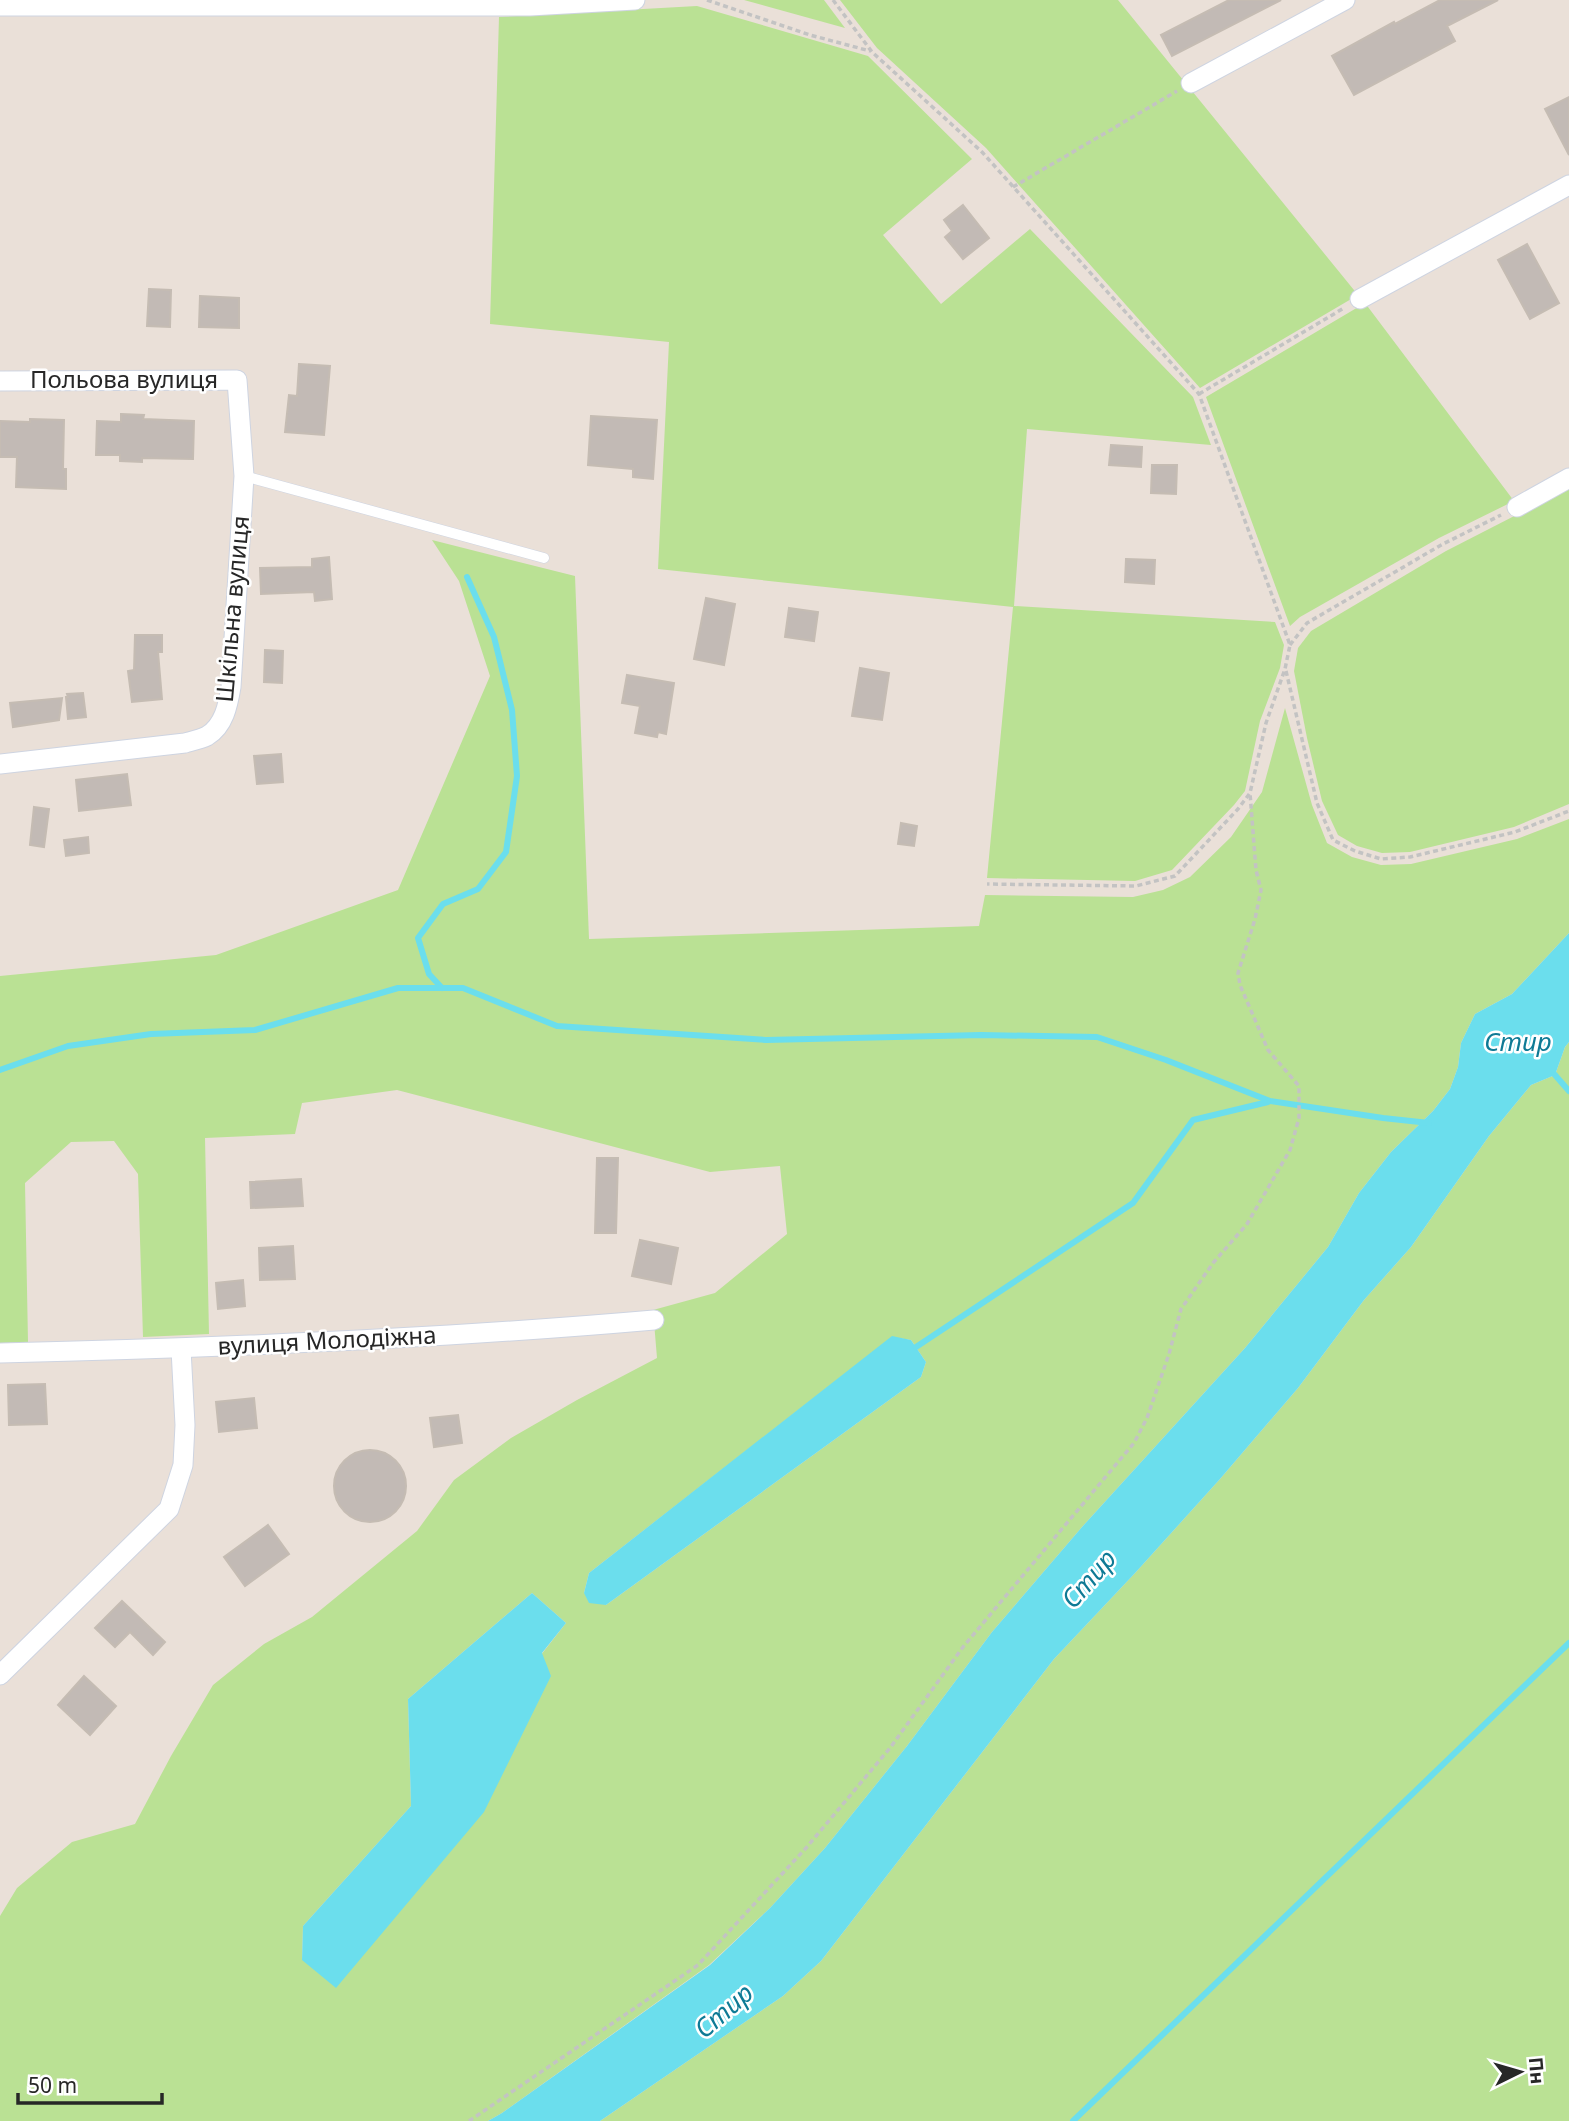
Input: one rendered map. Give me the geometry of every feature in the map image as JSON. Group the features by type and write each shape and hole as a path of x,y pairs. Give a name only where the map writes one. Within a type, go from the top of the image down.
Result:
{"street":[{"path":"0,6 530,6 635,0"},
{"path":"1191,83 1345,0"},
{"path":"1360,299 1569,186"},
{"name":"Польова вулиця","path":"0,381 237,380 244,476"},
{"name":"Шкільна вулиця","path":"0,764 185,743 207,736 218,726 227,709 231,687 244,476"},
{"path":"1517,507 1569,478"},
{"name":"вулиця Молодіжна","path":"0,1353 181,1349 550,1329 654,1320"},
{"path":"2,1671 169,1509 183,1465 181,1349"}],"lane":[{"path":"244,476 544,558"}],"path":[{"path":"707,0 810,35 872,52"},
{"path":"833,0 872,52 982,152 1199,394 1290,645"},
{"path":"1013,187 1191,83"},
{"path":"1199,394 1360,299"},
{"path":"469,2121 698,1965 806,1848 890,1748 963,1647 1134,1443 1147,1418 1181,1309 1213,1264 1247,1224 1290,1150 1299,1118 1299,1086 1268,1050 1240,985 1238,973 1261,890 1256,870 1250,793 1266,723 1285,669 1290,645 1307,623 1443,544 1517,507"},
{"path":"1285,669 1317,803 1334,840 1355,851 1381,859 1410,858 1515,832 1569,811"},
{"path":"987,884 1136,886 1175,876 1250,793"}],"green space":[{"path":"744,0 824,0 845,28"},
{"path":"840,0 1118,0 1358,295 1200,388 986,148 877,48"},
{"path":"697,6 868,56 972,159 883,235 941,304 1030,229 1193,397 1211,445 1027,429 1014,606 1275,622 1284,645 1280,668 1260,721 1245,791 1172,870 1135,881 987,878 1013,607 658,569 669,342 490,324 499,17"},
{"path":"1365,303 1514,501 1439,538 1300,617 1290,626 1206,397"},
{"path":"1569,488 1569,804 1514,827 1410,852 1382,853 1357,846 1338,835 1322,801 1307,738 1294,671 1298,648 1311,631 1446,551"},
{"path":"432,540 575,576 589,939 979,926 985,895 1133,897 1163,890 1190,877 1231,837 1262,792 1285,708 1312,805 1327,843 1352,857 1381,865 1411,864 1517,839 1569,819 1569,933 1512,994 1475,1014 1461,1043 1458,1067 1450,1089 1433,1111 1391,1152 1359,1193 1328,1247 1245,1348 1082,1527 992,1632 907,1746 825,1848 770,1908 709,1965 488,2121 0,2121 0,1916 17,1888 72,1842 135,1824 213,1685 264,1644 312,1617 417,1531 454,1480 511,1438 657,1358 653,1310 715,1293 787,1234 780,1166 710,1172 397,1090 302,1103 295,1134 205,1138 209,1334 143,1337 138,1174 114,1141 71,1142 25,1183 28,1342 0,1343 0,976 216,955 398,890 490,676 459,581","holes":["892,1337 911,1340 926,1362 921,1377 606,1605 584,1593 589,1573","532,1593 566,1623 302,1960 303,1926 411,1806 408,1699"]},
{"path":"1569,1042 1569,2121 600,2121 783,1996 821,1961 1054,1659 1220,1479 1298,1388 1364,1300 1411,1247 1489,1136 1531,1085 1555,1075"}],"water":[{"name":"Стир","path":"1569,933 1569,1042 1555,1075 1531,1085 1489,1136 1411,1247 1364,1300 1298,1388 1220,1479 1054,1659 821,1961 783,1996 600,2121 488,2121 710,1965 770,1908 825,1848 907,1746 992,1632 1082,1527 1245,1348 1328,1247 1359,1193 1391,1152 1433,1111 1450,1089 1458,1067 1461,1043 1475,1014 1512,994"},
{"path":"892,1336 911,1340 926,1362 921,1377 606,1605 589,1603 584,1593 589,1573"},
{"path":"532,1593 566,1623 542,1653 551,1676 484,1812 336,1988 302,1960 303,1926 411,1806 408,1699"}],"building":[{"path":"1229,0 1281,0 1172,56 1161,35"},
{"path":"1440,0 1498,0 1447,26 1455,41 1354,95 1332,56"},
{"path":"1569,97 1569,155 1545,109"},
{"path":"963,205 989,238 963,259 945,237 952,231 944,220"},
{"path":"1527,244 1559,303 1530,319 1498,260"},
{"path":"149,289 171,290 170,327 147,326"},
{"path":"200,296 239,298 239,328 199,327"},
{"path":"299,364 330,366 324,435 285,432 289,395 297,396"},
{"path":"121,414 144,415 143,419 194,421 193,459 142,458 142,462 120,461 120,455 96,455 97,421 121,422"},
{"path":"591,416 657,420 653,479 633,477 633,469 588,465"},
{"path":"30,419 64,420 63,469 66,469 66,489 16,487 17,457 0,457 0,421 30,422"},
{"path":"1111,445 1142,447 1141,467 1109,465"},
{"path":"1152,465 1177,465 1176,494 1151,493"},
{"path":"329,557 332,599 315,601 314,592 261,594 260,568 312,567 312,559"},
{"path":"1126,559 1155,560 1154,584 1125,582"},
{"path":"706,598 735,604 724,665 694,659"},
{"path":"789,608 818,612 814,641 785,637"},
{"path":"135,635 162,635 162,652 158,652 162,699 132,702 128,671 134,670"},
{"path":"265,650 283,651 282,683 264,682"},
{"path":"860,668 889,673 882,720 852,716"},
{"path":"627,675 674,683 666,734 658,732 657,737 635,733 640,706 622,703"},
{"path":"83,693 86,717 68,719 67,694"},
{"path":"62,698 59,720 13,727 10,703"},
{"path":"281,754 283,782 257,784 254,756"},
{"path":"127,774 131,805 79,811 76,780"},
{"path":"34,807 49,809 44,847 30,845"},
{"path":"901,823 917,826 914,846 898,844"},
{"path":"88,837 89,853 66,856 64,840"},
{"path":"597,1158 618,1158 616,1233 595,1233"},
{"path":"301,1179 303,1206 251,1208 250,1182"},
{"path":"640,1240 678,1248 671,1284 632,1276"},
{"path":"293,1246 295,1279 260,1280 259,1248"},
{"path":"243,1280 245,1306 218,1309 216,1283"},
{"path":"45,1384 47,1424 9,1425 8,1385"},
{"path":"254,1398 257,1428 219,1432 216,1402"},
{"path":"458,1415 462,1443 434,1447 430,1418"},
{"path":"370,1450 390,1456 400,1466 406,1486 400,1506 390,1516 370,1522 350,1516 340,1506 334,1486 340,1466 350,1456"},
{"path":"268,1525 289,1554 245,1586 224,1557"},
{"path":"122,1601 165,1642 153,1655 130,1632 115,1647 95,1628"},
{"path":"84,1676 116,1706 90,1735 58,1705"}],"waterway":[{"path":"442,988 429,974 418,938 443,904 478,889 506,852 517,776 512,710 494,637 467,577"},
{"path":"0,1070 68,1046 151,1034 255,1030 398,988 463,988 557,1026 766,1040 981,1035 1097,1037 1166,1060 1270,1101 1429,1123"},
{"path":"1555,1075 1569,1091"},
{"path":"916,1347 1133,1203 1193,1120 1268,1102"},
{"path":"1073,2121 1569,1643"}]}
